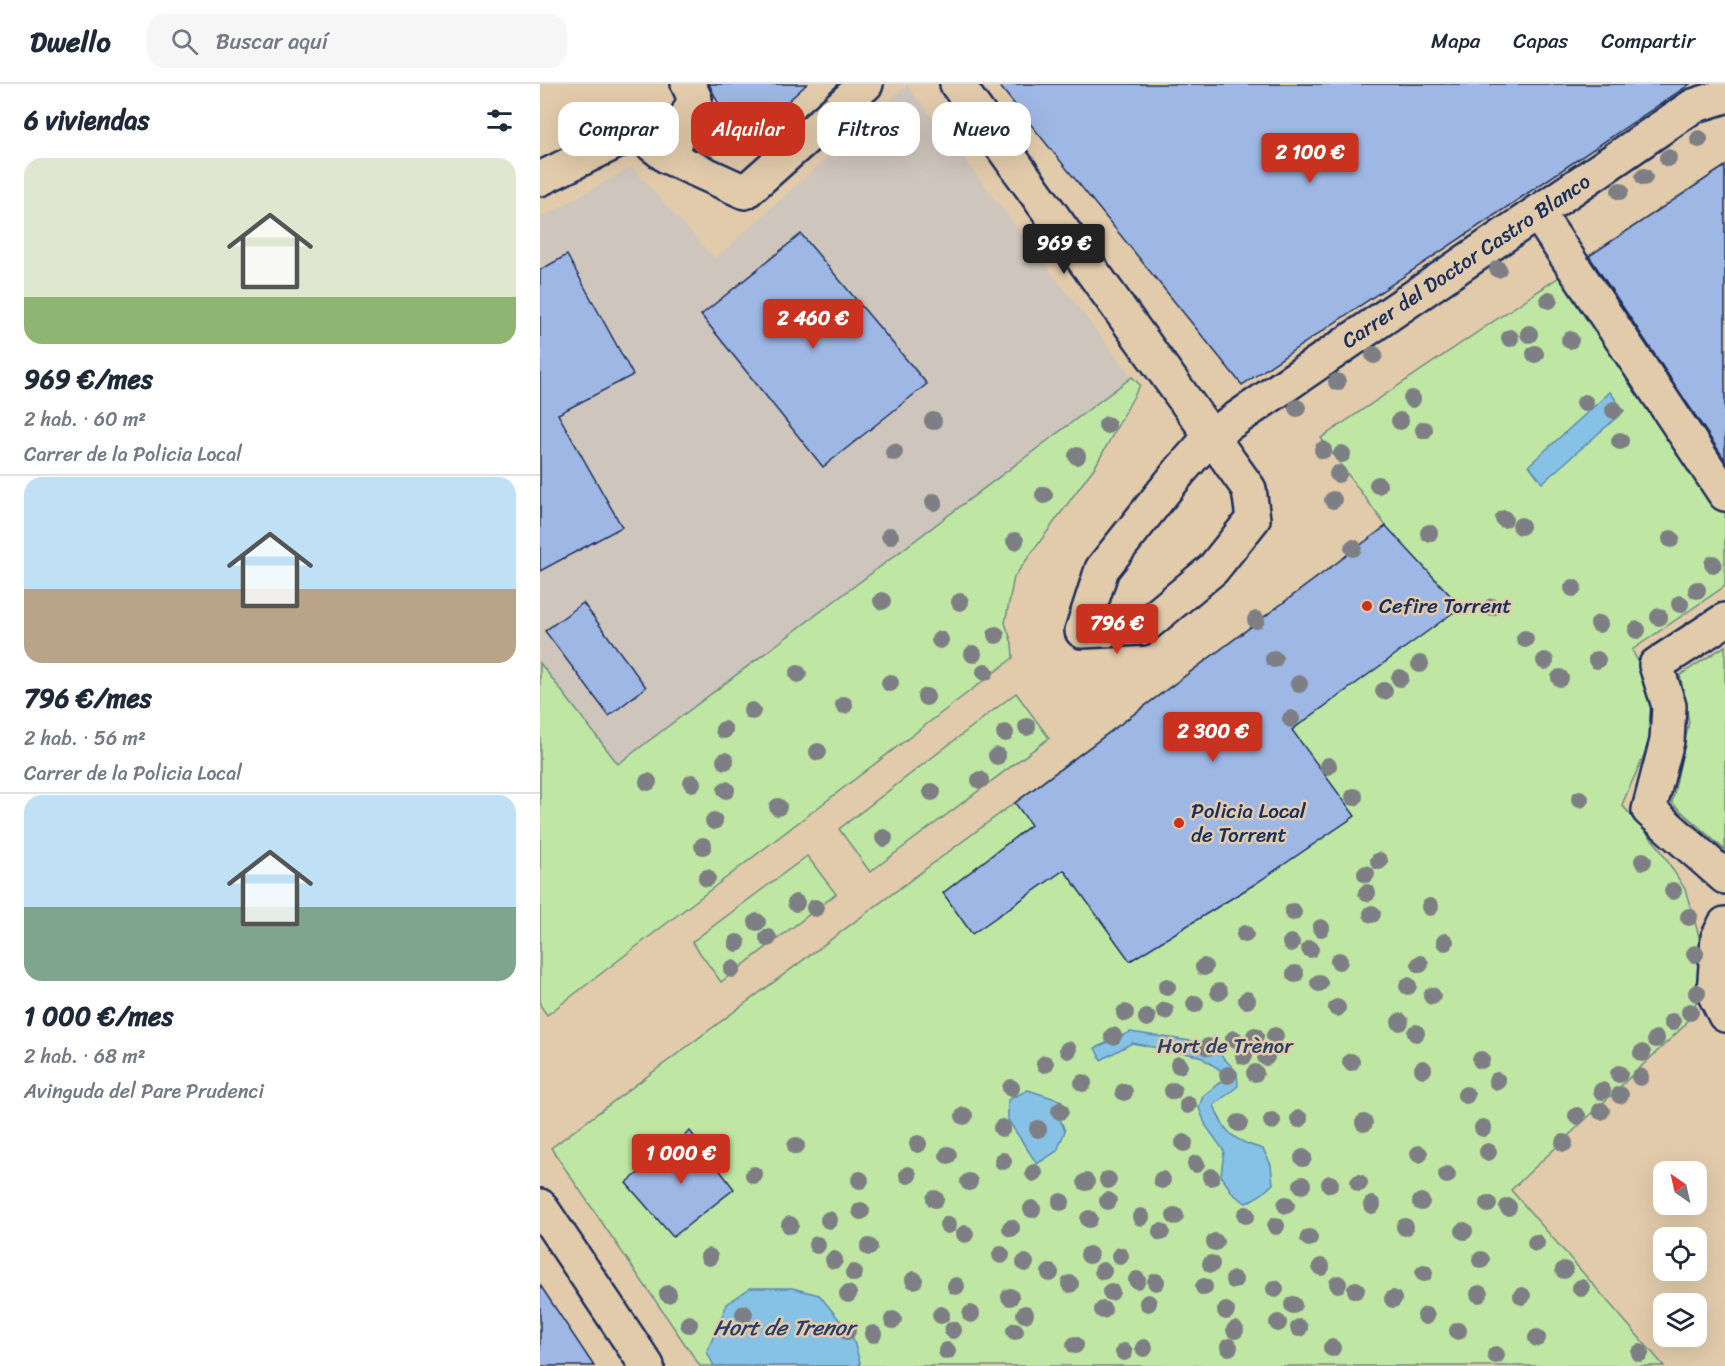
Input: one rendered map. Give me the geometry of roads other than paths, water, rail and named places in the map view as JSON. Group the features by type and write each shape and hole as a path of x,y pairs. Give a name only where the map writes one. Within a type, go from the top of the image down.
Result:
{"street":[{"path":"668,157 695,99 688,84"},
{"path":"540,179 636,132 668,157 746,192 866,84"},
{"path":"957,84 1211,436 1249,489 1253,519 1213,569 1142,628 1082,631 1102,569 1211,436"},
{"name":"Carrer del Doctor Castro Blanco","path":"1211,436 1694,106 1725,96"},
{"path":"1537,212 1725,494"},
{"path":"1725,620 1656,665 1669,706 1668,741 1649,810 1725,876"},
{"path":"1725,924 1718,939 1714,993 1725,1015"},
{"path":"540,1206 647,1366"}],"water":[{"path":"1610,392 1624,411 1542,483 1529,465"},
{"path":"1130,1032 1204,1043 1220,1054 1237,1072 1238,1086 1214,1105 1222,1123 1232,1135 1245,1143 1263,1149 1271,1165 1273,1184 1262,1194 1246,1203 1233,1194 1221,1176 1224,1151 1206,1126 1199,1108 1203,1096 1224,1079 1219,1069 1199,1056 1132,1043 1101,1060 1095,1048"},
{"path":"1028,1090 1062,1101 1057,1112 1065,1131 1057,1151 1037,1164 1008,1120 1008,1100"},
{"name":"Hort de Trenor","path":"750,1288 792,1288 819,1295 852,1335 860,1362 859,1366 714,1366 707,1352 727,1304"}],"place":[{"name":"Cefire Torrent","path":"1367,606"},
{"name":"Policia Local de Torrent","path":"1179,823"}],"park label":[{"name":"Hort de Trènor","path":"1225,1046"}]}
